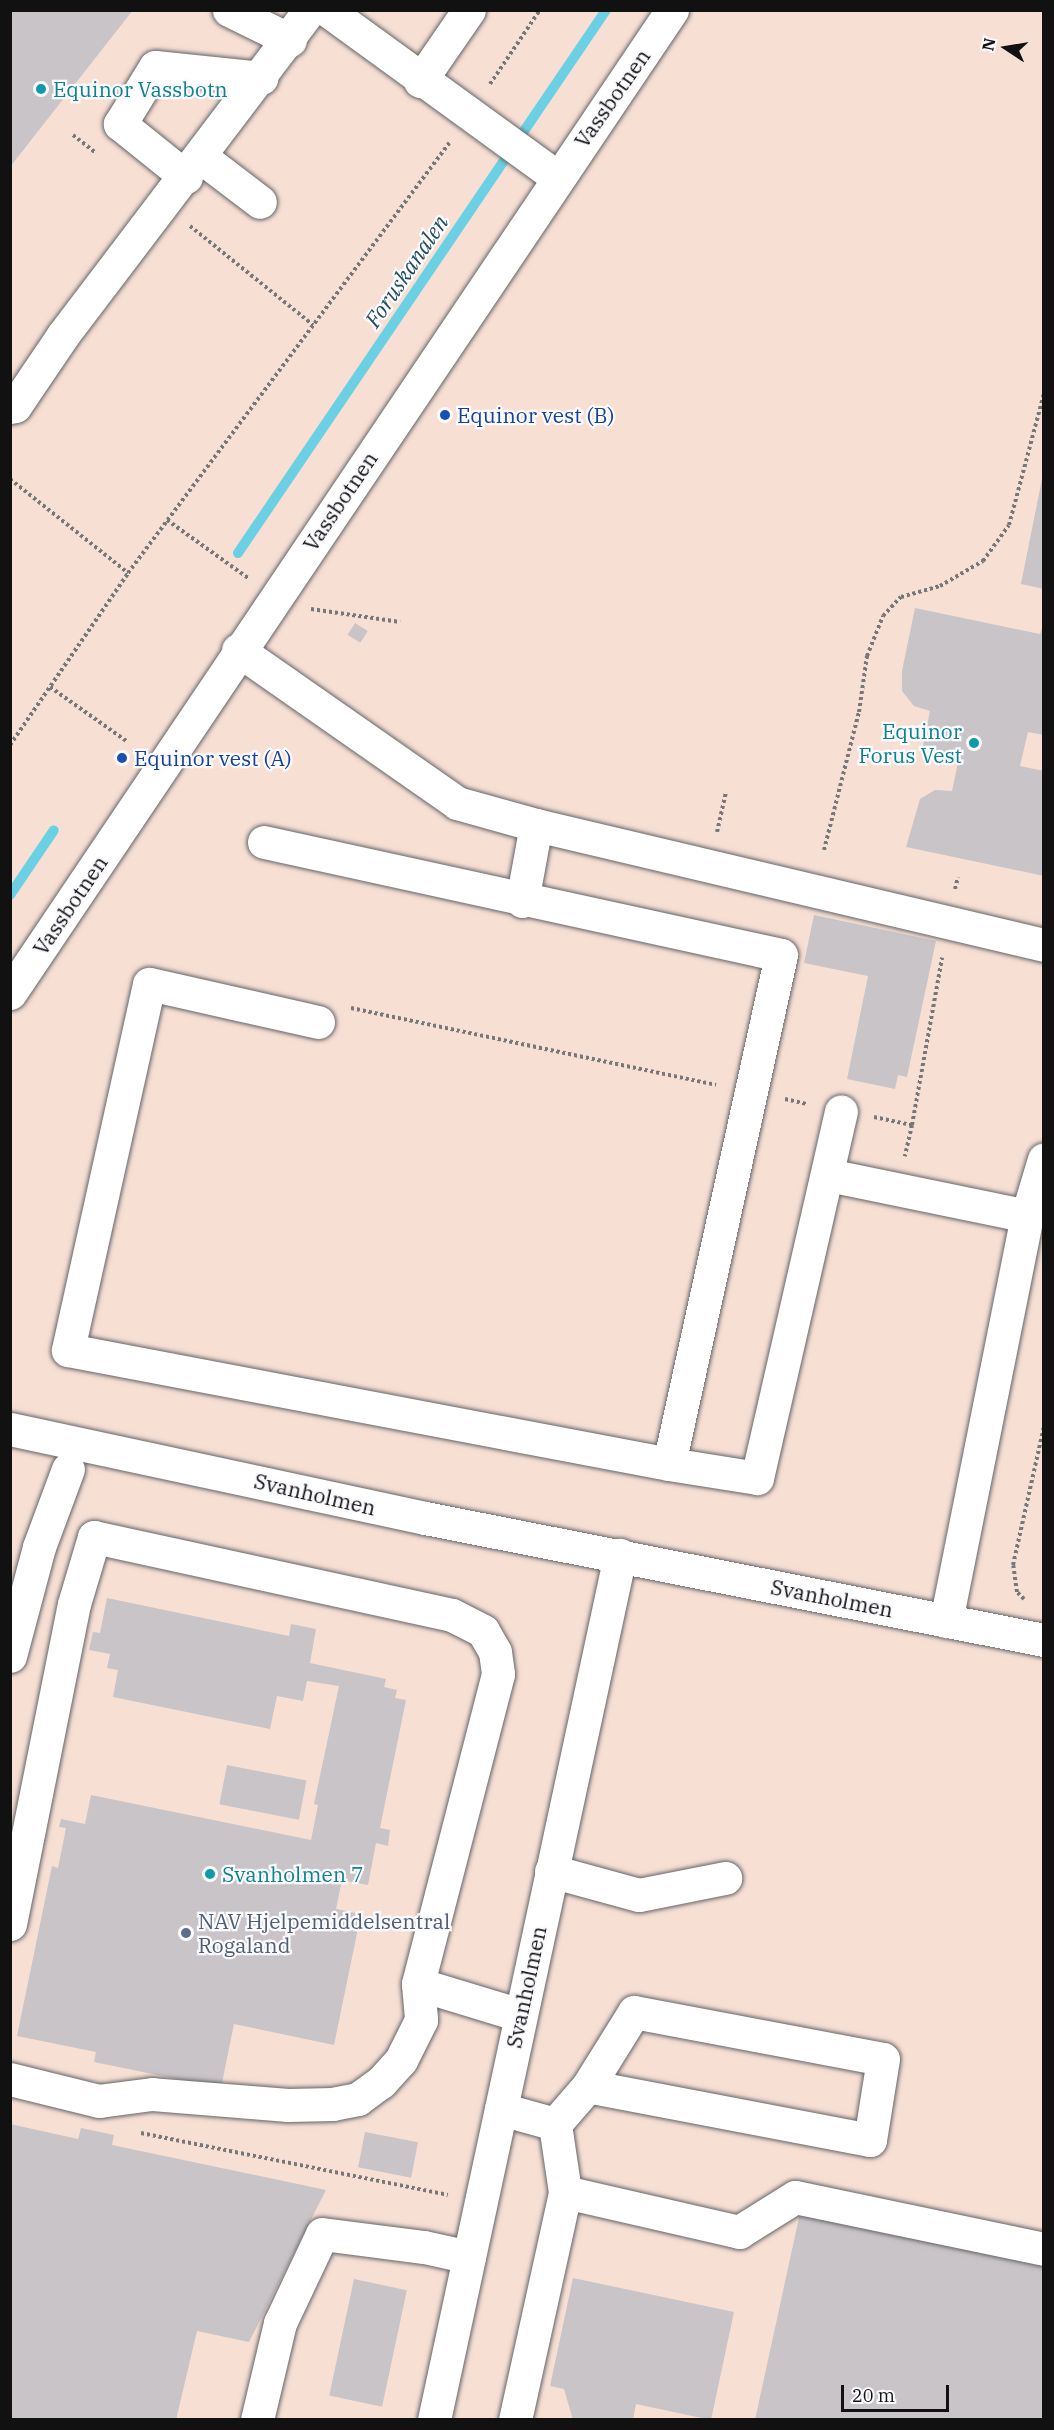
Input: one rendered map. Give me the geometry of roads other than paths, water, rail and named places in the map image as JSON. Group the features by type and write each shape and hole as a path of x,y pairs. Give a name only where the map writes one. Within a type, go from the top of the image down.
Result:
{"street":[{"path":"229,10 290,40"},
{"path":"10,407 15,406 63,335 194,167 310,10"},
{"path":"327,10 420,81 557,177"},
{"path":"420,81 469,10"},
{"name":"Vassbotnen","path":"10,993 238,650 672,10"},
{"path":"260,202 120,124 155,67 261,78"},
{"path":"238,650 457,803 537,825 1044,945"},
{"path":"522,901 537,825"},
{"path":"264,842 522,901 781,955 669,1464"},
{"path":"330,1014 149,984 68,1350 669,1464 757,1478 828,1176 841,1111"},
{"path":"946,1621 1027,1216 1044,1159"},
{"path":"828,1176 1027,1216"},
{"name":"Svanholmen","path":"10,1429 425,1518 1044,1640"},
{"path":"10,1656 39,1547 68,1469"},
{"path":"10,1924 74,1604 94,1537 452,1614 483,1631 495,1652 498,1674 418,1984 421,2020 401,2060 381,2082 358,2099 333,2104 288,2105 152,2094 99,2102 10,2079"},
{"name":"Svanholmen","path":"434,2420 620,1555"},
{"path":"551,1871 639,1895 725,1878"},
{"path":"418,1984 520,2015"},
{"path":"515,2420 565,2192 555,2124 588,2086 634,2012 884,2059 870,2139 588,2086"},
{"path":"501,2109 555,2124"},
{"path":"565,2192 739,2232 795,2197 1044,2249"},
{"path":"257,2420 280,2323 322,2234 424,2247 469,2257"}],"waterway":[{"name":"Foruskanalen","path":"238,553 606,10"},
{"name":"Foruskanalen","path":"10,895 54,830"}],"place":[{"name":"Equinor Vassbotn","path":"41,89"},
{"name":"Equinor vest (B)","path":"445,415"},
{"name":"Equinor Forus Vest","path":"974,743"},
{"name":"Equinor vest (A)","path":"122,758"},
{"name":"Svanholmen 7","path":"210,1874"},
{"name":"NAV Hjelpemiddelsentral Rogaland","path":"186,1933"}]}
